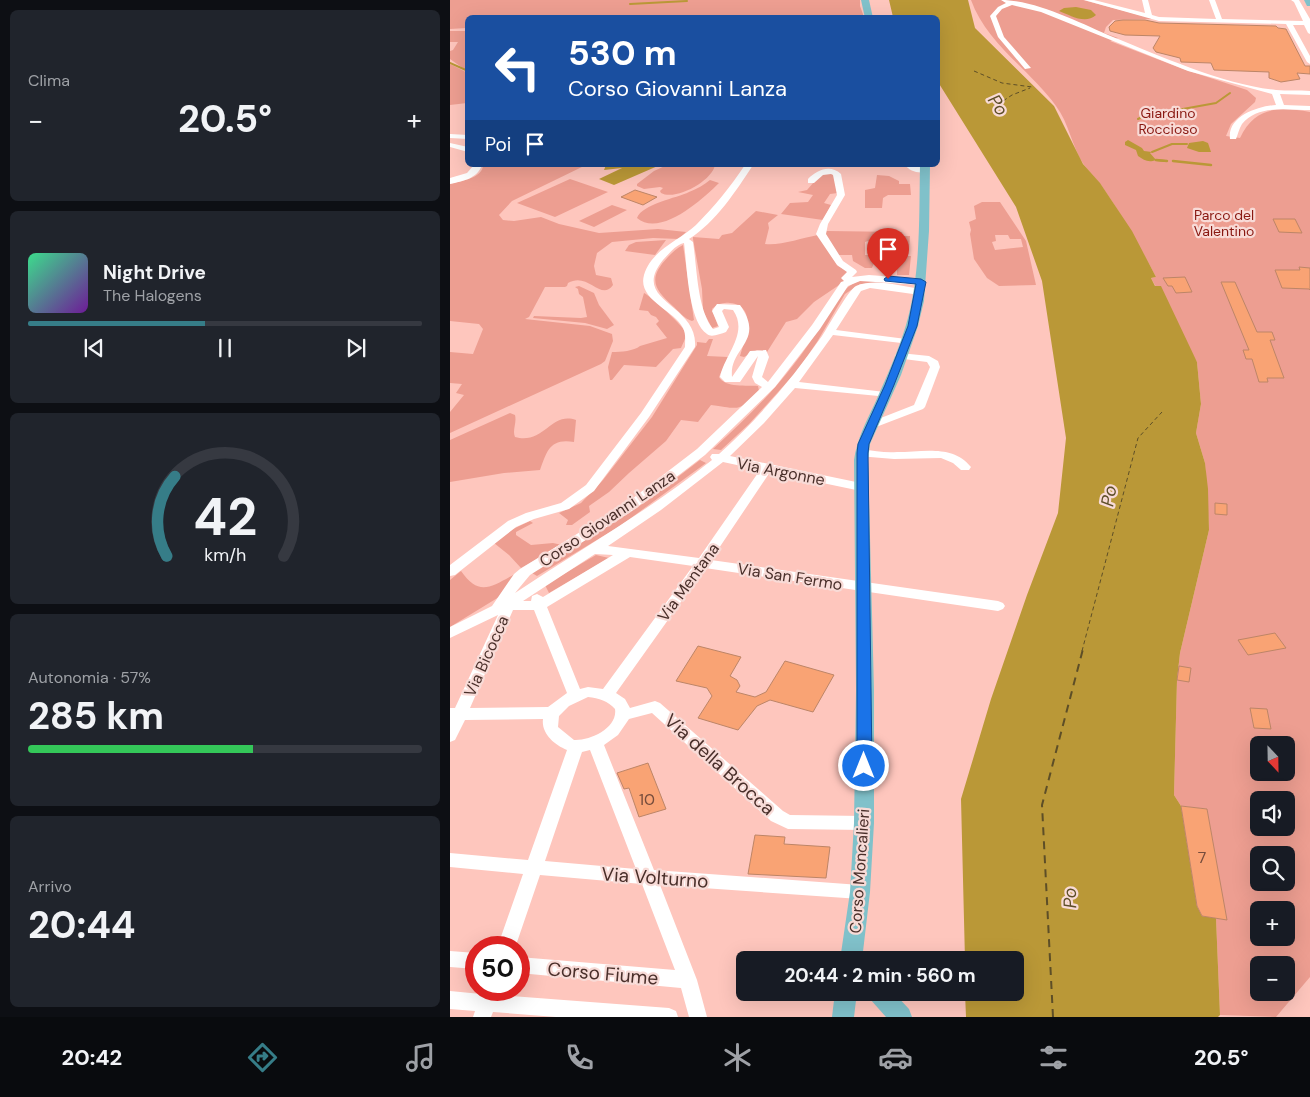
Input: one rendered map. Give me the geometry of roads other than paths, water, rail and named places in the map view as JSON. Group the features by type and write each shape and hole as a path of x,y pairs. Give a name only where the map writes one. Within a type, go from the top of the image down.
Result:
{"main road":[{"path":"865,0 868,15"},
{"path":"1308,0 1310,4"},
{"name":"Corso Moncalieri","path":"854,951 864,823 865,690 862,587 862,453 912,326 921,287 925,168"},
{"path":"843,1017 845,1001"},
{"path":"886,1001 901,1017"}],"street":[{"path":"1087,0 1159,19 1308,23"},
{"path":"1145,0 1149,16"},
{"path":"1212,0 1220,21"},
{"path":"1295,0 1308,23 1310,32"},
{"path":"1027,68 1002,38 993,16 1008,1 1054,14 1118,44 1257,89 1274,92 1310,93"},
{"path":"1289,23 1306,51 1310,62"},
{"path":"1274,92 1281,107"},
{"path":"1233,137 1238,124 1246,116 1260,109 1281,107 1310,108"},
{"path":"450,136 465,137"},
{"path":"450,144 465,149"},
{"path":"450,181 471,174 477,167"},
{"path":"450,572 512,524 530,516 565,506 580,497 590,488 645,415 690,347 692,339 691,331 686,324 650,289 648,279 650,271 674,243 684,240 710,216 747,167"},
{"path":"911,167 913,169 925,168"},
{"path":"811,181 821,172 831,171 837,174 841,195 824,224 821,234 840,263 851,270 852,272 846,278 850,281"},
{"path":"684,240 688,242 698,311 705,327 711,333 722,330 724,327 717,311 719,308 727,305 736,307 744,323 741,342 724,377 729,380 736,380 754,353 762,352 764,357 757,377 769,387"},
{"name":"Corso Giovanni Lanza","path":"505,605 519,577 525,572 628,508 701,452 769,387 816,328 840,287 850,281 869,278 886,283 921,287"},
{"name":"Corso Giovanni Lanza","path":"450,633 505,605 618,534 665,502 720,458 755,425 792,384 831,332 858,288 886,283"},
{"path":"831,332 903,349 933,361 935,367 919,407 872,425"},
{"path":"792,384 885,395"},
{"name":"Via Argonne","path":"701,452 720,458 861,487"},
{"path":"862,453 896,456 940,453 957,460 965,467"},
{"name":"Via Mentana","path":"606,694 702,563 767,468"},
{"path":"505,605 540,605 628,552 618,534"},
{"name":"Via San Fermo","path":"593,550 628,552 998,606"},
{"path":"532,588 576,694"},
{"name":"Via Bicocca","path":"450,736 455,714 505,605"},
{"path":"597,692 606,694 615,699 622,707 623,715 616,728 589,745 576,746 568,744 556,735 550,721 552,713 558,706 576,694 597,692"},
{"name":"Via della Brocca","path":"623,715 655,707 777,816 788,822 864,823"},
{"path":"455,714 552,713"},
{"path":"595,742 688,980 698,1017"},
{"path":"510,936 576,746"},
{"name":"Via Volturno","path":"450,860 648,877 860,892"},
{"path":"450,959 465,961"},
{"name":"Corso Fiume","path":"530,966 688,980"},
{"path":"450,1000 669,1017"}],"water":[{"name":"Po","path":"889,0 968,0 975,28 1054,106 1083,164 1100,183 1132,231 1156,277 1151,278 1155,286 1161,286 1197,362 1201,404 1196,433 1205,463 1209,530 1180,653 1177,680 1174,795 1181,806 1197,906 1202,916 1216,918 1220,1015 1218,1017 966,1017 965,1001 1024,1001 1024,951 965,951 961,799 991,699 1058,513 1066,438 1042,281 1016,207 940,85 940,15 893,15"},
{"path":"1076,7 1091,10 1096,15 1092,18 1082,19 1059,11 1064,8"},
{"path":"1128,140 1144,151 1152,152 1150,153 1156,160 1148,161 1138,156 1136,150 1125,145 1125,142"},
{"path":"1203,141 1208,143 1211,152 1199,152 1187,148 1189,143"},
{"path":"605,167 655,167 614,185 599,179 622,168 604,170"}],"waterway":[{"path":"630,4 687,1"},
{"path":"450,63 465,70"},
{"path":"1138,119 1144,116 1216,103 1230,93"},
{"path":"1152,152 1172,144 1187,144"},
{"path":"1165,161 1156,160 1167,161"},
{"path":"1173,161 1211,165"}],"park label":[{"name":"Giardino Roccioso","path":"1168,122"},
{"name":"Parco del Valentino","path":"1224,224"}]}
